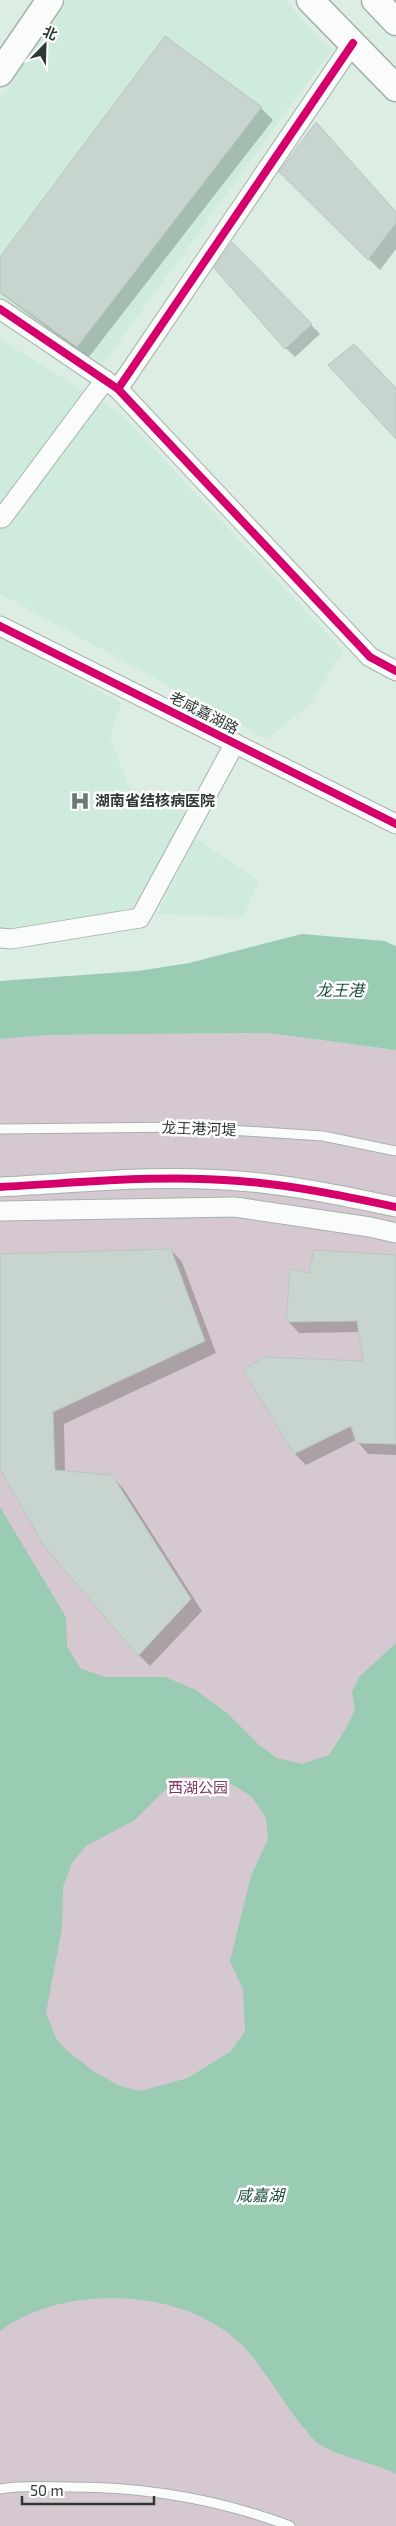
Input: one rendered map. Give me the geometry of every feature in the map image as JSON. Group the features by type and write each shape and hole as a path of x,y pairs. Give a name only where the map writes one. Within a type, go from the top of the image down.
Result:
{"main road":[{"path":"0,73 50,0"},
{"path":"310,0 396,88"},
{"path":"375,0 396,22"}],"street":[{"path":"2,518 111,384 353,44"},
{"path":"0,309 111,384 370,657 396,671"},
{"name":"老咸嘉湖路","path":"0,626 396,824"},
{"path":"0,938 10,939 140,918 235,743"},
{"path":"0,1187 163,1178 238,1181 329,1193 396,1208"},
{"path":"0,1211 235,1207 370,1227 396,1233"}],"lane":[{"name":"龙王港河堤","path":"0,1129 184,1127 324,1136 396,1151"},
{"path":"0,2489 19,2486 110,2487 170,2492 247,2510 290,2526"}],"shaded area":[{"path":"68,0 285,0 331,51 99,369 0,307 0,100"},
{"path":"0,339 122,415 343,651 310,704 267,739 0,594"},
{"name":"湖南省结核病医院","path":"0,637 121,703 110,737 129,787 192,814 128,916 0,939"},
{"path":"196,838 259,881 243,917 157,914"}],"green space":[{"name":"西湖公园","path":"267,1033 396,1050 396,2526 0,2526 0,1039 48,1035"}],"water":[{"name":"龙王港","path":"302,934 384,941 396,946 396,1050 267,1033 48,1035 0,1039 0,981 138,971 189,963"},
{"name":"咸嘉湖","path":"0,1507 66,1617 67,1646 80,1668 105,1677 165,1677 194,1689 226,1712 258,1744 277,1758 302,1764 329,1755 355,1710 352,1692 359,1677 396,1643 396,2474 327,2449 317,2442 295,2417 259,2365 242,2345 218,2326 189,2312 157,2302 123,2298 89,2299 57,2305 26,2315 0,2331","holes":["178,1777 204,1777 233,1785 252,1797 266,1818 268,1839 251,1876 230,1961 243,1990 245,2031 231,2051 188,2078 140,2091 120,2086 96,2073 65,2049 56,2038 46,2013 62,1928 63,1887 72,1863 86,1846 135,1820"]}],"building":[{"path":"165,36 262,107 77,347 0,292 0,257"},
{"path":"316,122 396,212 396,223 368,260 279,172"},
{"path":"232,242 312,324 285,349 214,268"},
{"path":"354,344 396,388 396,439 328,365"},
{"path":"171,1249 205,1341 53,1412 55,1470 112,1475 191,1599 138,1656 44,1546 0,1469 0,1254"},
{"path":"314,1250 396,1255 396,1444 356,1443 351,1426 294,1454 243,1370 264,1357 363,1361 357,1321 286,1322 290,1269 309,1273"}],"cycle path":[{"path":"118,389 353,43"},
{"path":"0,309 118,389 370,657 396,671"},
{"path":"0,626 396,824"},
{"path":"0,1187 120,1180 209,1179 298,1188 396,1207"}],"place":[{"name":"湖南省结核病医院","path":"80,801"}]}
